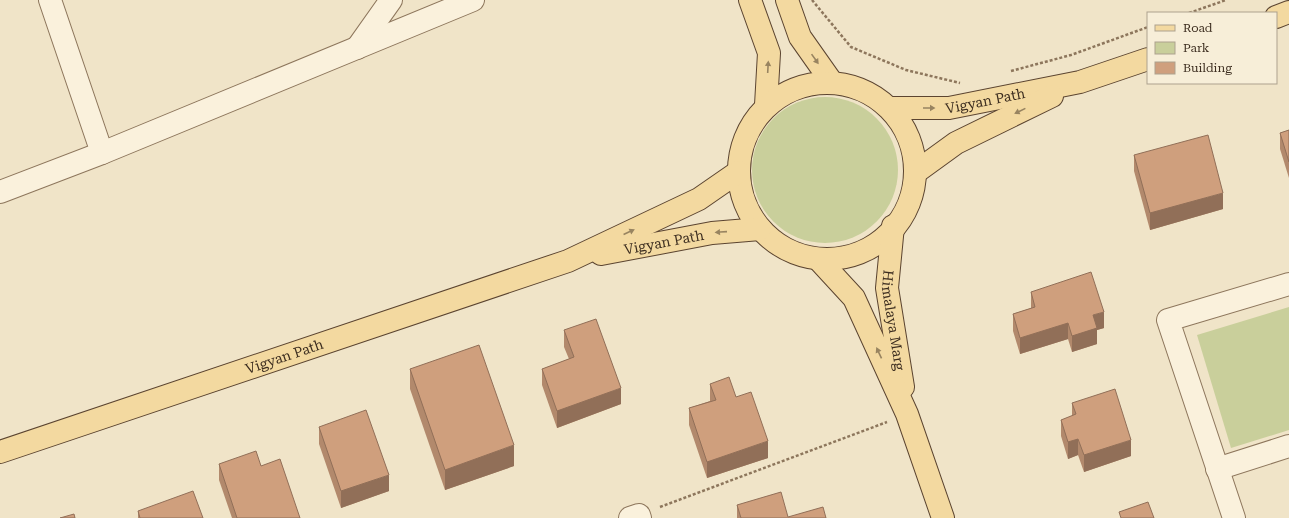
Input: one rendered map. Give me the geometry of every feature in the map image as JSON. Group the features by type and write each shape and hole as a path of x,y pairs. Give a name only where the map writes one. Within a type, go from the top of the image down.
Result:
{"main road":[{"path":"750,0 769,53 766,106"},
{"path":"787,0 800,38 831,81"},
{"path":"1277,17 1289,12"},
{"name":"Vigyan Path","path":"890,108 949,108 1080,82 1147,59"},
{"path":"831,81 864,89 890,108 910,139 916,172 908,207 884,239 858,254 819,260 790,252 760,229 744,202 738,172 746,134 766,106 796,87 831,81"},
{"name":"Vigyan Path","path":"916,172 956,143 1080,82"},
{"name":"Vigyan Path","path":"0,452 568,261 699,199 738,172"},
{"name":"Himalaya Marg","path":"893,226 887,288 907,414"},
{"name":"Vigyan Path","path":"568,261 712,233 760,229"},
{"name":"Himalaya Marg","path":"819,260 854,298 907,414 943,518"}],"street":[{"path":"50,0 102,153"},
{"path":"357,48 390,0"},
{"path":"0,192 102,153 473,0"},
{"path":"1234,518 1168,320 1289,284"},
{"path":"1217,469 1289,446"}],"path":[{"path":"812,0 851,47 906,70 965,84"},
{"path":"1192,12 1226,0"},
{"path":"1010,71 1071,54 1147,28"},
{"path":"636,517 907,414"}],"green space":[{"path":"825,97 846,100 853,103 871,114 881,124 895,149 898,170 895,191 892,198 881,216 871,226 846,240 825,243 804,240 797,237 779,226 769,216 755,191 752,170 755,149 758,142 769,124 779,114 804,100"},
{"path":"1289,307 1289,430 1231,448 1197,335"}],"building":[{"path":"1289,130 1289,162 1280,133"},
{"path":"1208,135 1223,193 1150,213 1134,155"},
{"path":"1091,272 1104,312 1093,315 1097,328 1072,336 1068,323 1020,338 1013,314 1035,307 1031,292"},
{"path":"596,319 621,388 557,411 542,369 574,357 564,330"},
{"path":"479,345 514,445 445,470 410,369"},
{"path":"729,377 736,397 751,392 768,441 707,462 689,408 716,400 710,384"},
{"path":"1115,389 1131,440 1084,455 1078,439 1068,442 1061,420 1076,414 1072,403"},
{"path":"366,410 389,475 341,491 319,427"},
{"path":"256,451 261,466 280,459 300,518 237,518 219,464"},
{"path":"193,491 203,518 140,518 138,511"},
{"path":"781,492 788,517 823,507 826,518 741,518 737,505"},
{"path":"1148,502 1154,518 1121,518 1119,512"},
{"path":"74,514 75,518 60,518"}]}
